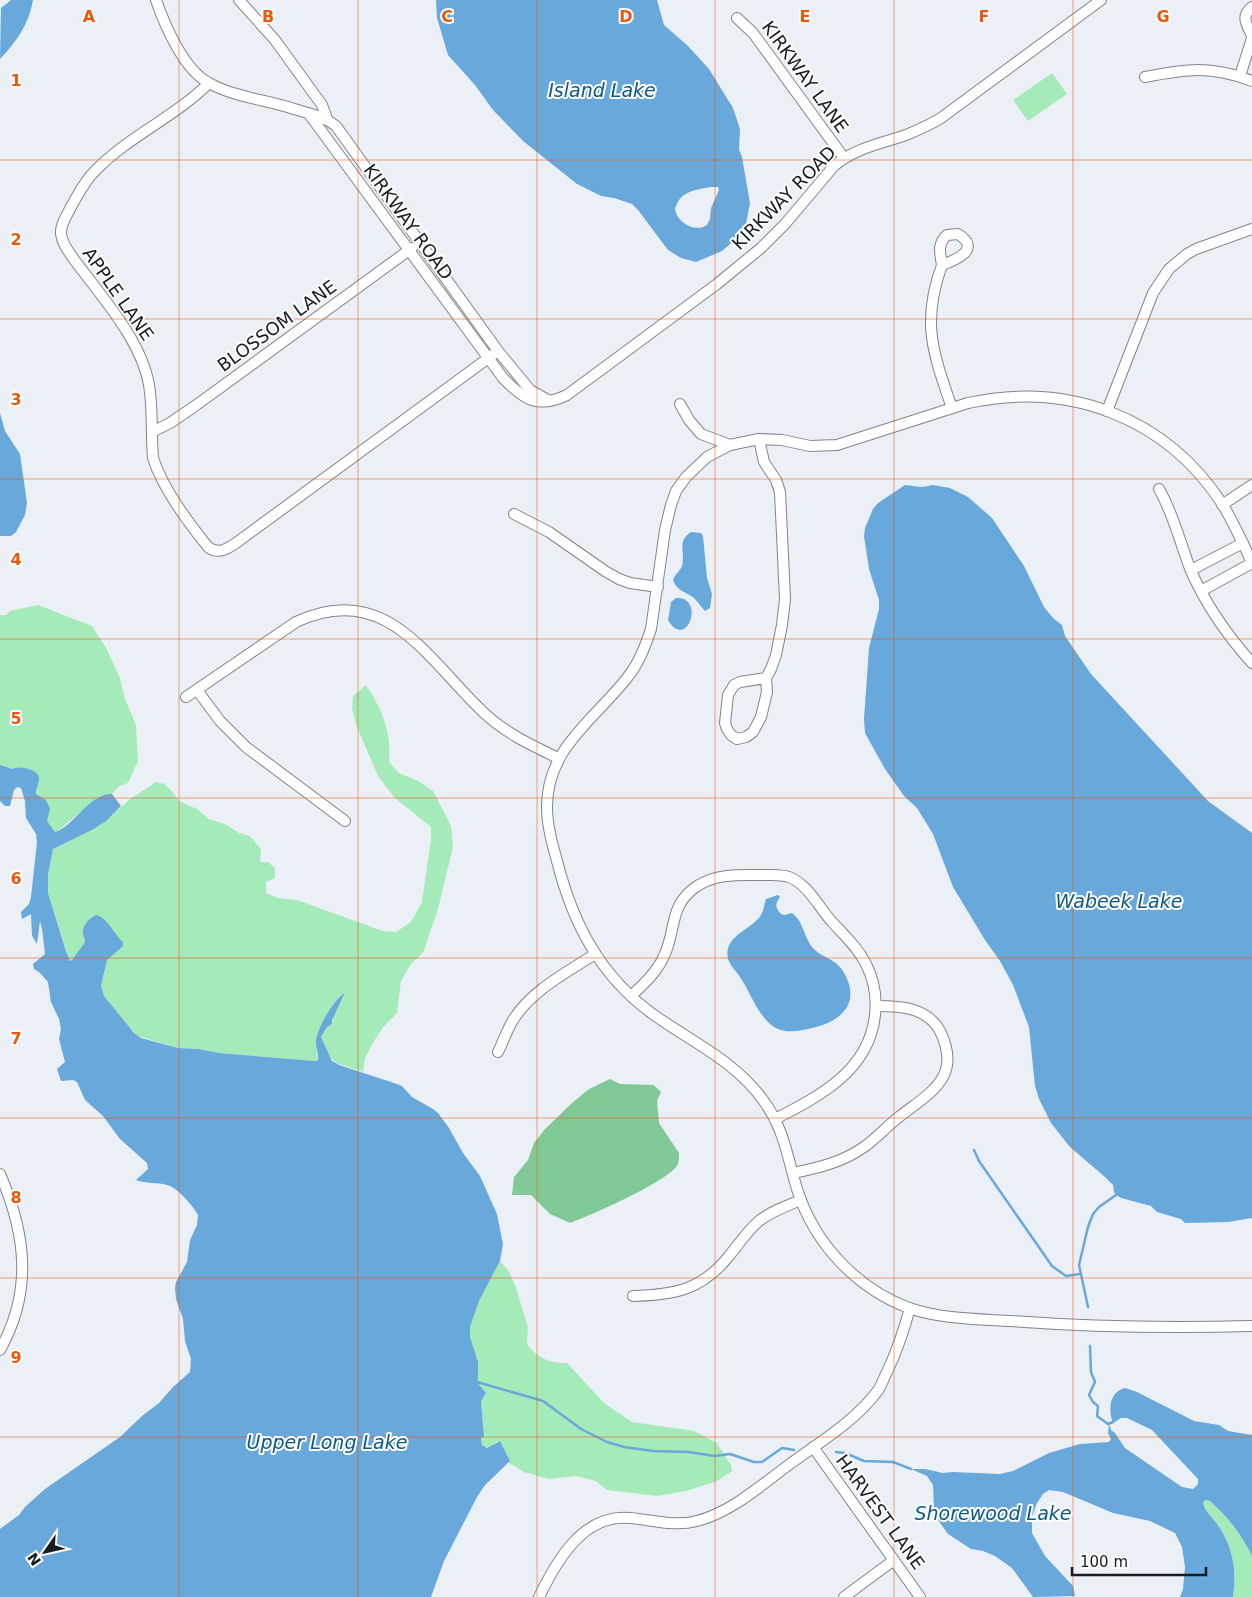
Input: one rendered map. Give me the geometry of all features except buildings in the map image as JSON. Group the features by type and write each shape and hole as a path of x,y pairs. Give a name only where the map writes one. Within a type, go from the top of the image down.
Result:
{"street":[{"path":"156,0 168,29 184,58 196,74 224,90 309,114 319,115 327,119"},
{"path":"238,0 275,40 322,105 327,119"},
{"name":"KIRKWAY ROAD","path":"309,114 503,378 524,397 534,402 548,401 558,399 577,388 738,267 785,224 844,158 861,149 919,129 941,118 1101,0"},
{"path":"1240,76 1252,37 1245,20 1247,12 1252,7"},
{"name":"KIRKWAY LANE","path":"738,18 753,33 844,158"},
{"path":"1145,77 1203,69 1240,76 1252,81"},
{"name":"APPLE LANE","path":"209,83 191,100 148,129 96,170 82,188 61,231 65,246 132,339 141,356 150,386 153,458 161,478 208,547 212,550 221,551 236,543 498,351"},
{"name":"KIRKWAY ROAD","path":"327,119 336,126 498,351 530,390 548,401"},
{"path":"1107,411 1153,293 1169,269 1196,249 1252,229"},
{"name":"BLOSSOM LANE","path":"152,432 170,423 195,406 419,243"},
{"path":"942,265 933,292 930,324 935,360 952,408"},
{"path":"1201,591 1252,563 1222,505 1201,477 1175,452 1146,430 1107,411 1087,404 1055,398 1025,396 985,399 836,445 810,446 782,440 758,439 730,445 707,457 686,477 676,491 666,523 658,587 647,643 627,678 572,739 558,758 549,788 547,808 550,830 567,899 594,954 631,996 654,1015 733,1068 754,1088 775,1119 784,1137 801,1200 820,1238 843,1265 866,1284 910,1308 957,1317 1091,1326 1252,1326"},
{"path":"680,404 689,420 701,434 730,445"},
{"path":"758,439 764,462 776,480 780,492 785,584 784,612 771,669 766,678 767,692 761,718 752,732 746,737 737,739 727,729 728,695 734,685 740,682 766,678"},
{"path":"1222,505 1252,485"},
{"path":"1159,489 1173,516 1191,570 1201,591 1218,619 1252,663"},
{"path":"514,514 549,532 619,579 630,583 658,587"},
{"path":"1191,570 1243,543"},
{"path":"186,697 287,628 306,618 336,611 368,614 385,620 410,636 481,710 497,724 526,742 558,758"},
{"path":"197,690 224,726 246,747 345,821"},
{"path":"631,996 660,964 671,939 679,904 691,891 705,882 723,876 771,875 789,877 805,888 859,952 874,984 876,1006 870,1040 854,1066 822,1093 775,1119"},
{"path":"498,1052 513,1021 527,1003 550,984 594,954"},
{"path":"793,1173 828,1165 856,1152 898,1117 926,1098 940,1082 946,1068 946,1055 942,1037 934,1023 918,1011 908,1007 876,1006"},
{"path":"0,1174 16,1218 21,1240 22,1268 17,1307 0,1350"},
{"path":"633,1296 669,1294 701,1281 724,1262 757,1223 774,1211 801,1200"},
{"path":"539,1597 550,1575 568,1549 587,1530 598,1524 618,1518 680,1524 708,1518 732,1506 853,1417 879,1388 898,1348 910,1308"},
{"name":"HARVEST LANE","path":"813,1447 920,1597"},
{"path":"844,1597 894,1560"}],"green space":[{"path":"1052,73 1067,94 1028,121 1013,100"},
{"path":"38,605 92,626 106,648 120,678 125,699 136,725 138,761 128,783 119,786 112,794 99,797 56,832 47,823 44,799 36,794 38,775 30,771 0,765 0,615 6,615 10,611"},
{"path":"366,685 377,703 385,722 390,751 389,762 399,773 418,781 433,791 451,826 453,847 438,909 423,953 410,965 401,981 397,1013 384,1026 374,1041 365,1058 363,1072 341,1065 332,1059 321,1037 327,1027 332,1024 333,1017 346,993 337,1000 320,1029 316,1040 317,1060 315,1061 178,1048 138,1036 122,1020 104,996 101,986 107,960 116,936 106,921 96,915 91,917 83,931 85,942 71,961 69,959 48,893 48,875 53,849 92,830 130,799 156,782 164,784 179,801 197,809 209,819 225,824 239,833 250,836 261,849 260,862 268,862 275,868 275,878 266,882 266,893 278,898 297,900 383,931 396,932 411,922 422,902 431,827 394,797 378,776 356,725 352,708 353,696"},
{"path":"610,1079 620,1084 654,1085 661,1092 657,1101 659,1123 679,1153 678,1164 672,1171 645,1188 610,1206 570,1223 550,1214 531,1195 512,1195 514,1177 528,1160 534,1143 545,1129 589,1089"},
{"path":"500,1261 508,1270 515,1285 528,1327 527,1344 535,1353 549,1361 567,1363 604,1403 632,1422 694,1431 717,1443 731,1465 732,1471 717,1481 686,1491 657,1496 607,1490 596,1481 576,1476 548,1479 524,1472 509,1463 509,1458 498,1441 490,1447 483,1447 481,1438 484,1436 481,1401 486,1393 477,1382 470,1327 479,1301"},
{"path":"1205,1500 1210,1501 1229,1520 1252,1556 1252,1597 1233,1597 1233,1560 1223,1533 1205,1509 1203,1503"}],"water":[{"path":"11,0 33,0 29,17 21,32 0,59 1,8"},
{"name":"Island Lake","path":"436,0 657,0 664,25 688,46 709,69 733,108 740,129 739,149 750,203 746,224 736,239 722,251 696,262 681,258 668,250 632,204 601,196 577,184 523,141 493,110 475,85 448,55 437,18","holes":["718,187 719,190 711,208 710,219 707,225 697,228 683,223 675,210 680,199 689,192"]},
{"path":"0,413 5,431 20,454 27,503 25,515 16,532 11,536 0,536"},
{"name":"Wabeek Lake","path":"905,485 922,487 933,485 950,488 968,497 992,518 1024,566 1044,607 1062,625 1065,636 1091,674 1208,801 1252,833 1252,1218 1228,1222 1185,1223 1181,1219 1157,1212 1151,1206 1116,1195 1113,1185 1070,1147 1051,1123 1039,1099 1035,1086 1029,1027 1013,985 953,887 933,834 917,808 904,796 885,769 865,733 864,719 869,648 879,609 879,600 869,569 864,536 865,528 873,509 878,503"},
{"path":"691,532 701,533 703,536 707,578 712,594 710,608 705,611 694,598 677,587 673,580 682,566 684,539"},
{"path":"676,598 685,600 690,605 692,613 687,627 681,630 675,628 668,620 671,602"},
{"name":"Upper Long Lake","path":"0,765 13,769 19,767 28,769 38,774 36,794 46,800 50,809 47,821 55,832 62,829 97,798 104,795 112,794 121,806 106,821 92,830 53,849 48,875 48,893 70,961 85,942 83,930 85,925 96,915 107,922 123,942 123,946 107,960 101,986 104,996 134,1033 141,1038 178,1048 315,1061 318,1060 317,1034 327,1014 336,1001 345,993 332,1020 332,1024 327,1027 321,1037 332,1061 402,1086 412,1097 433,1109 449,1128 463,1153 480,1176 497,1214 503,1244 500,1261 479,1301 470,1327 470,1337 478,1362 477,1382 486,1393 481,1401 484,1436 481,1438 482,1445 487,1448 500,1441 510,1461 485,1485 477,1497 444,1561 431,1597 0,1597 0,1529 19,1515 45,1489 120,1437 159,1403 190,1372 191,1359 185,1341 183,1319 176,1299 175,1288 176,1282 187,1262 190,1240 197,1225 198,1215 184,1197 171,1186 136,1180 148,1169 147,1163 120,1139 103,1116 85,1100 77,1082 73,1080 61,1081 57,1069 65,1062 59,1039 61,1029 59,1019 51,1002 48,982 34,969 33,964 45,954 42,929 40,921 37,944 32,936 31,914 22,919 21,912 29,904 31,897 37,842 36,834 26,818 25,801 21,788 17,787 14,790 10,806 5,806 0,801"},
{"path":"778,895 780,897 776,906 781,914 792,913 796,917 813,948 840,967 849,983 849,1002 845,1010 838,1017 820,1026 789,1031 778,1029 771,1025 760,1012 728,959 730,944 761,915 766,899"},
{"name":"Shorewood Lake","path":"1125,1388 1137,1392 1194,1421 1219,1425 1228,1431 1252,1435 1252,1556 1239,1534 1223,1513 1210,1501 1205,1500 1203,1503 1207,1512 1223,1533 1233,1560 1233,1597 1180,1597 1183,1589 1185,1567 1182,1547 1175,1533 1150,1521 1113,1513 1063,1492 1049,1490 1043,1494 1037,1503 1032,1516 1032,1533 1045,1556 1073,1586 1075,1596 1033,1597 1012,1568 995,1556 971,1549 948,1534 938,1520 934,1508 933,1485 927,1476 911,1469 925,1469 943,1473 1000,1474 1013,1471 1049,1453 1080,1444 1109,1442 1111,1439 1108,1433 1109,1424 1111,1430 1125,1448 1182,1487 1193,1489 1198,1484 1198,1479 1152,1430 1127,1418 1121,1418 1113,1423 1111,1402 1116,1393"}],"waterway":[{"path":"974,1150 979,1161 1052,1266 1066,1276 1080,1274"},
{"path":"1088,1307 1079,1265 1088,1227 1093,1214 1099,1207 1116,1195"},
{"path":"1090,1346 1091,1372 1095,1382 1089,1395 1098,1406 1097,1416 1108,1424 1113,1422"},
{"path":"477,1382 543,1401 581,1429 607,1442 624,1447 715,1456 730,1454 754,1462 762,1462 782,1448 794,1450"},
{"path":"836,1452 845,1453 864,1461 893,1462 911,1469"}]}
